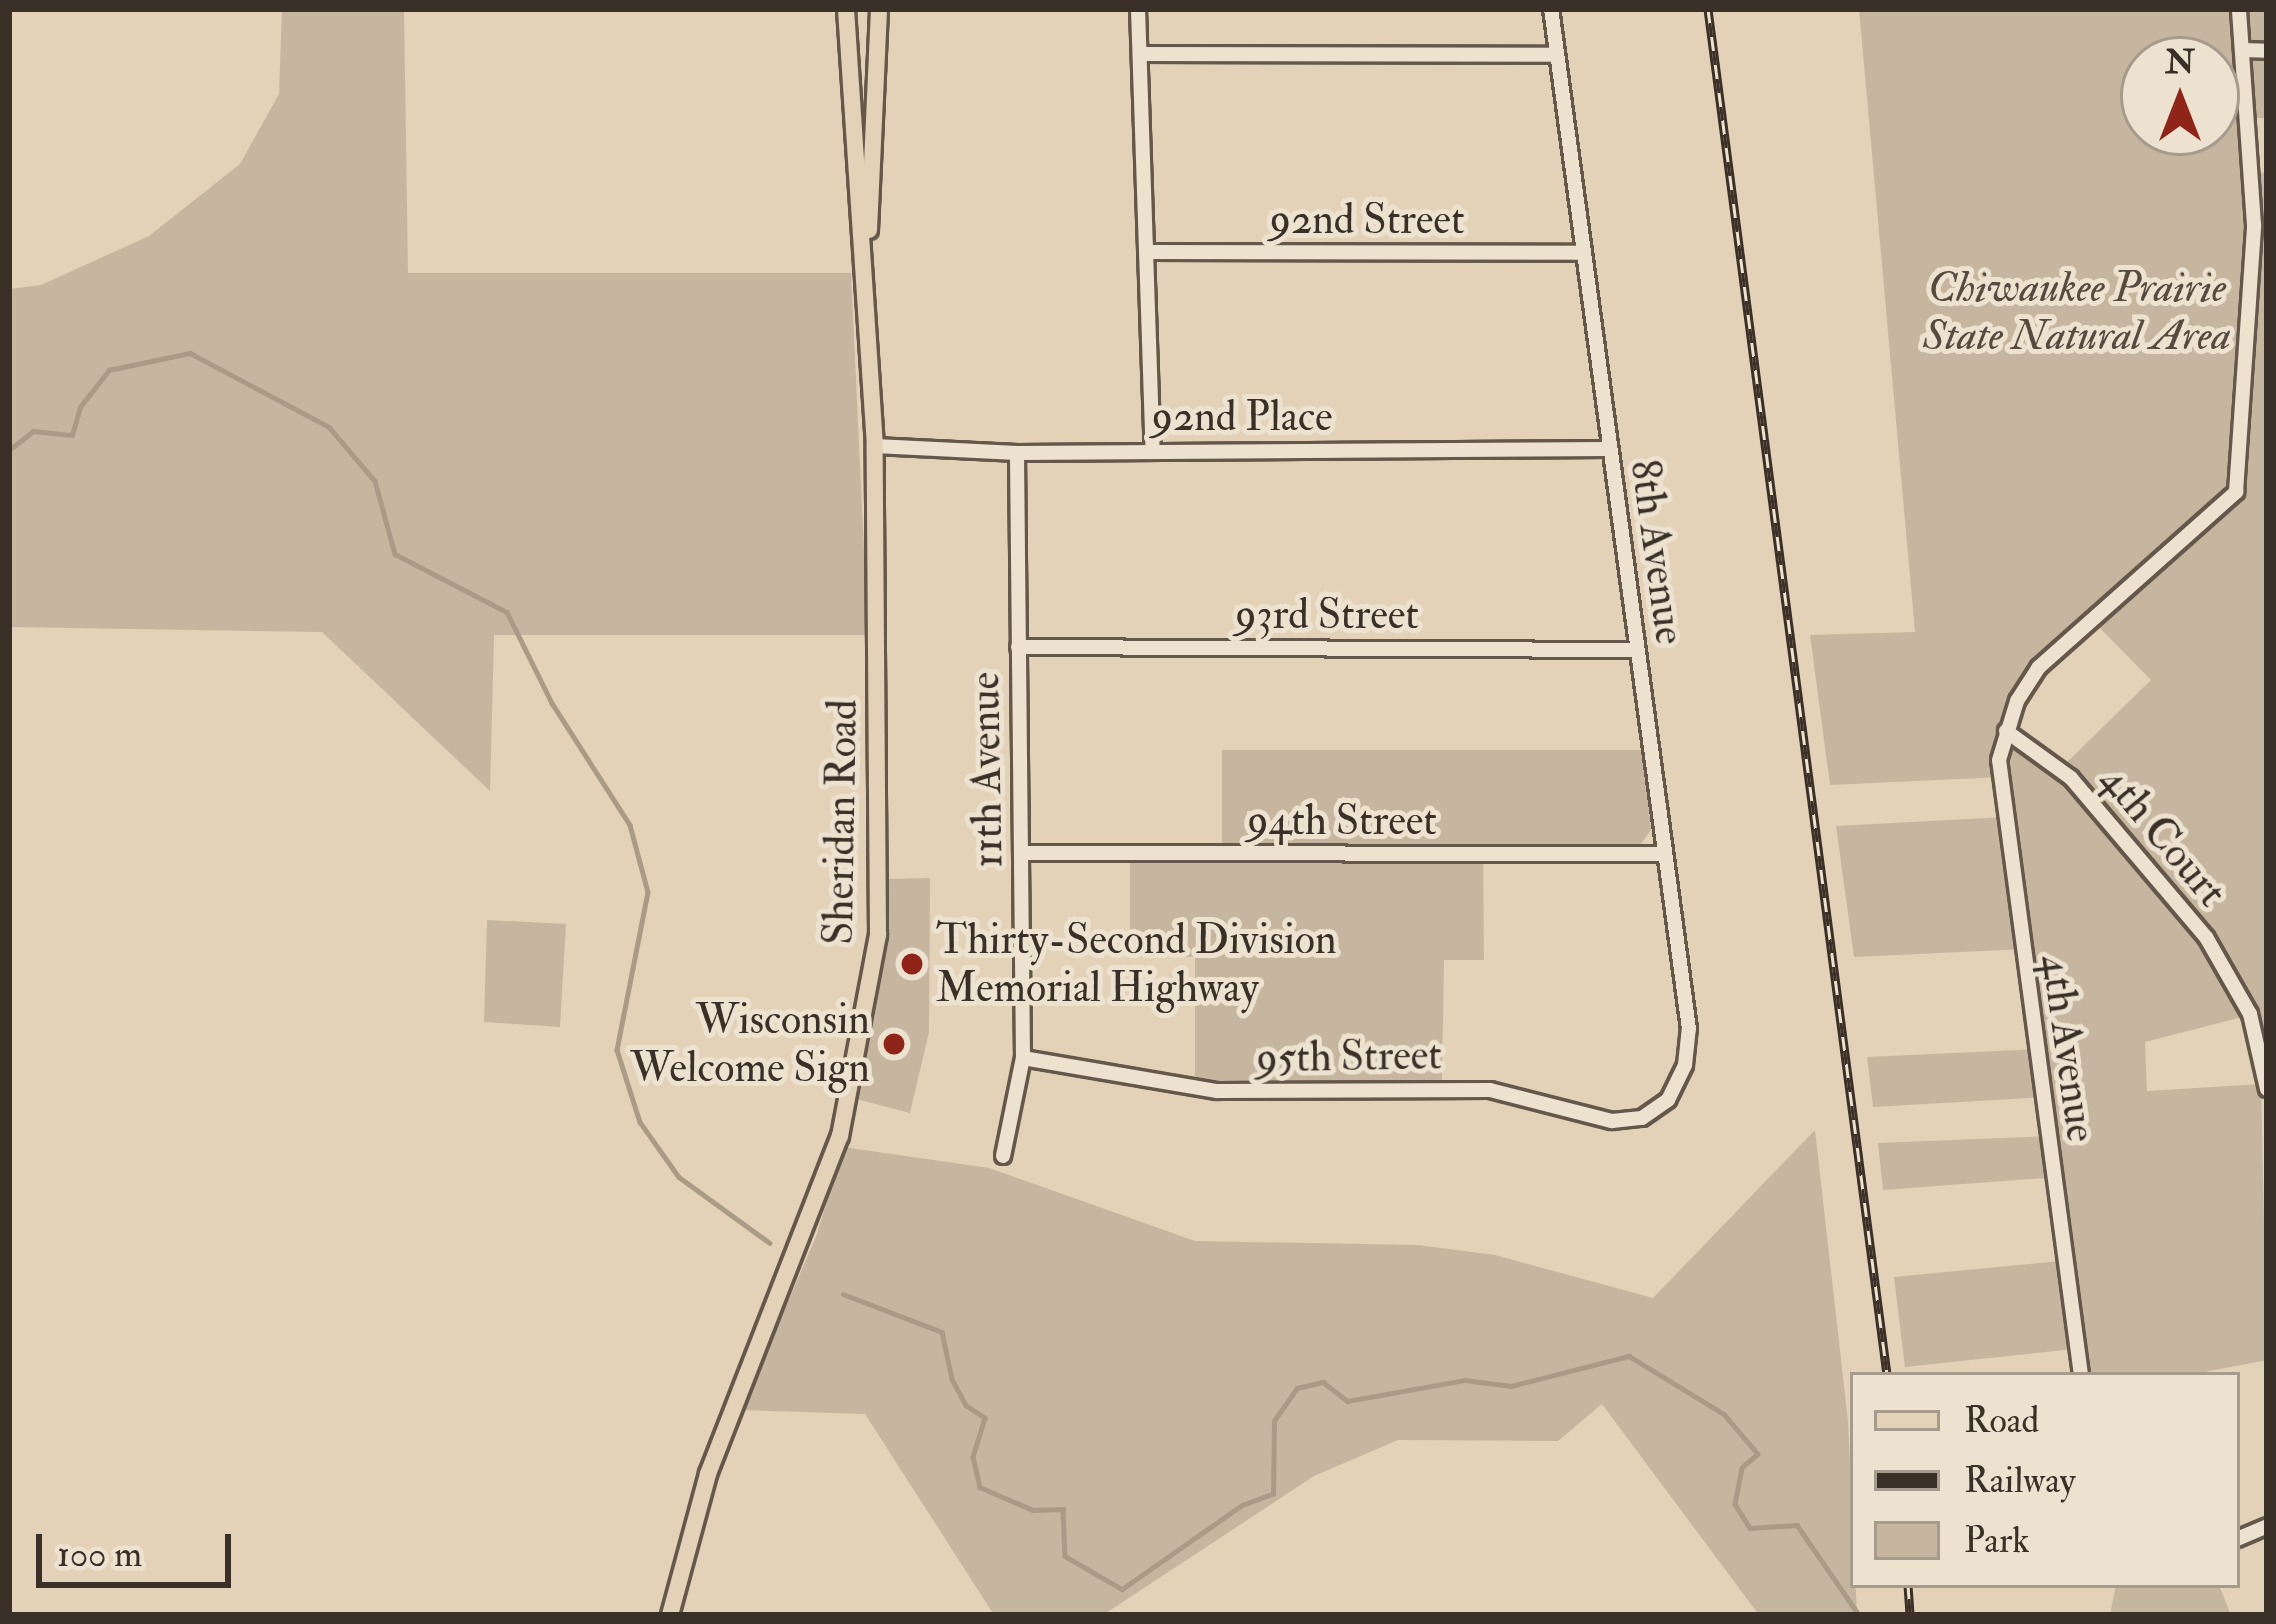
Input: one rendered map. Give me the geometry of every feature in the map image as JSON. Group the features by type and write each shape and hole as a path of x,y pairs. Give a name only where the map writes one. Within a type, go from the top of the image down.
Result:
{"main road":[{"name":"Sheridan Road","path":"670,1615 708,1474 840,1136 868,1014 882,808 875,446 846,9"},
{"name":"Sheridan Road","path":"864,285 880,112 879,9"}],"street":[{"path":"1138,9 1152,252 1153,450"},
{"name":"8th Avenue","path":"1551,9 1689,1029 1685,1065 1668,1100"},
{"path":"2006,731 2039,667 2236,492 2254,225 2239,9"},
{"path":"2243,50 2267,51"},
{"path":"1140,54 1555,55"},
{"name":"92nd Street","path":"1152,252 1582,254"},
{"name":"92nd Place","path":"875,446 1017,453 1609,449"},
{"name":"11th Avenue","path":"1003,1156 1023,1058 1017,453"},
{"name":"93rd Street","path":"1018,647 1636,650"},
{"name":"4th Court","path":"2006,731 2071,778 2206,937 2250,1014 2266,1081"},
{"name":"4th Avenue","path":"2006,731 1998,777 2002,818 2081,1372"},
{"name":"94th Street","path":"1022,853 1662,854"},
{"name":"95th Street","path":"1023,1058 1216,1091 1490,1090 1612,1121 1642,1118 1668,1100"}],"green space":[{"path":"282,9 404,9 408,273 851,273 868,635 494,635 490,791 322,632 9,627 9,289 41,285 149,236 240,164 279,94"},
{"name":"Chiwaukee Prairie State Natural Area","path":"1859,9 2267,9 2267,118 2242,118 2245,172 2267,173 2267,1084 2250,1015 2145,1042 2147,1091 2261,1084 2267,1360 2205,1372 2087,1372 2083,1348 1905,1367 1894,1277 2071,1260 2059,1177 1883,1190 1878,1143 2052,1136 2047,1097 1873,1107 1867,1057 2041,1049 2027,949 1854,957 1836,826 2006,817 2003,777 1830,785 1810,635 1915,632","holes":["2090,618 2151,680 2058,771 2028,748 1996,740 2021,681"]},
{"path":"1222,750 1643,750 1651,830 1638,848 1483,850 1484,960 1444,960 1442,1081 1276,1088 1195,1083 1195,957 1130,957 1130,860 1222,859"},
{"path":"930,878 929,1032 910,1113 856,1099 888,879"},
{"path":"487,920 566,924 560,1027 484,1022"},
{"path":"1815,1130 1848,1421 1850,1588 1856,1588 1857,1615 1759,1615 1602,1404 1558,1441 1398,1440 1314,1476 1103,1615 994,1615 865,1414 742,1410 817,1234 843,1147 989,1168 1195,1241 1418,1245 1495,1255 1653,1298"},
{"path":"2115,1588 2220,1588 2231,1615 2096,1615 2110,1614"}],"waterway":[{"path":"9,450 33,431 72,435 80,407 109,370 190,353 329,427 375,481 395,554 507,612 552,703 630,825 648,892 617,1050 640,1122 679,1177 770,1243"},
{"path":"843,1294 942,1332 952,1379 966,1405 985,1418 973,1457 980,1487 1033,1510 1063,1509 1065,1556 1122,1589 1242,1505 1273,1494 1274,1421 1297,1388 1323,1382 1347,1401 1465,1380 1511,1386 1629,1356 1724,1414 1758,1454 1742,1468 1735,1504 1750,1528 1797,1525 1859,1615"}],"railway":[{"path":"1708,9 1887,1372"},
{"path":"1908,1588 1910,1615"}],"place":[{"name":"Thirty-Second Division Memorial Highway","path":"912,964"},
{"name":"Wisconsin Welcome Sign","path":"894,1044"}]}
